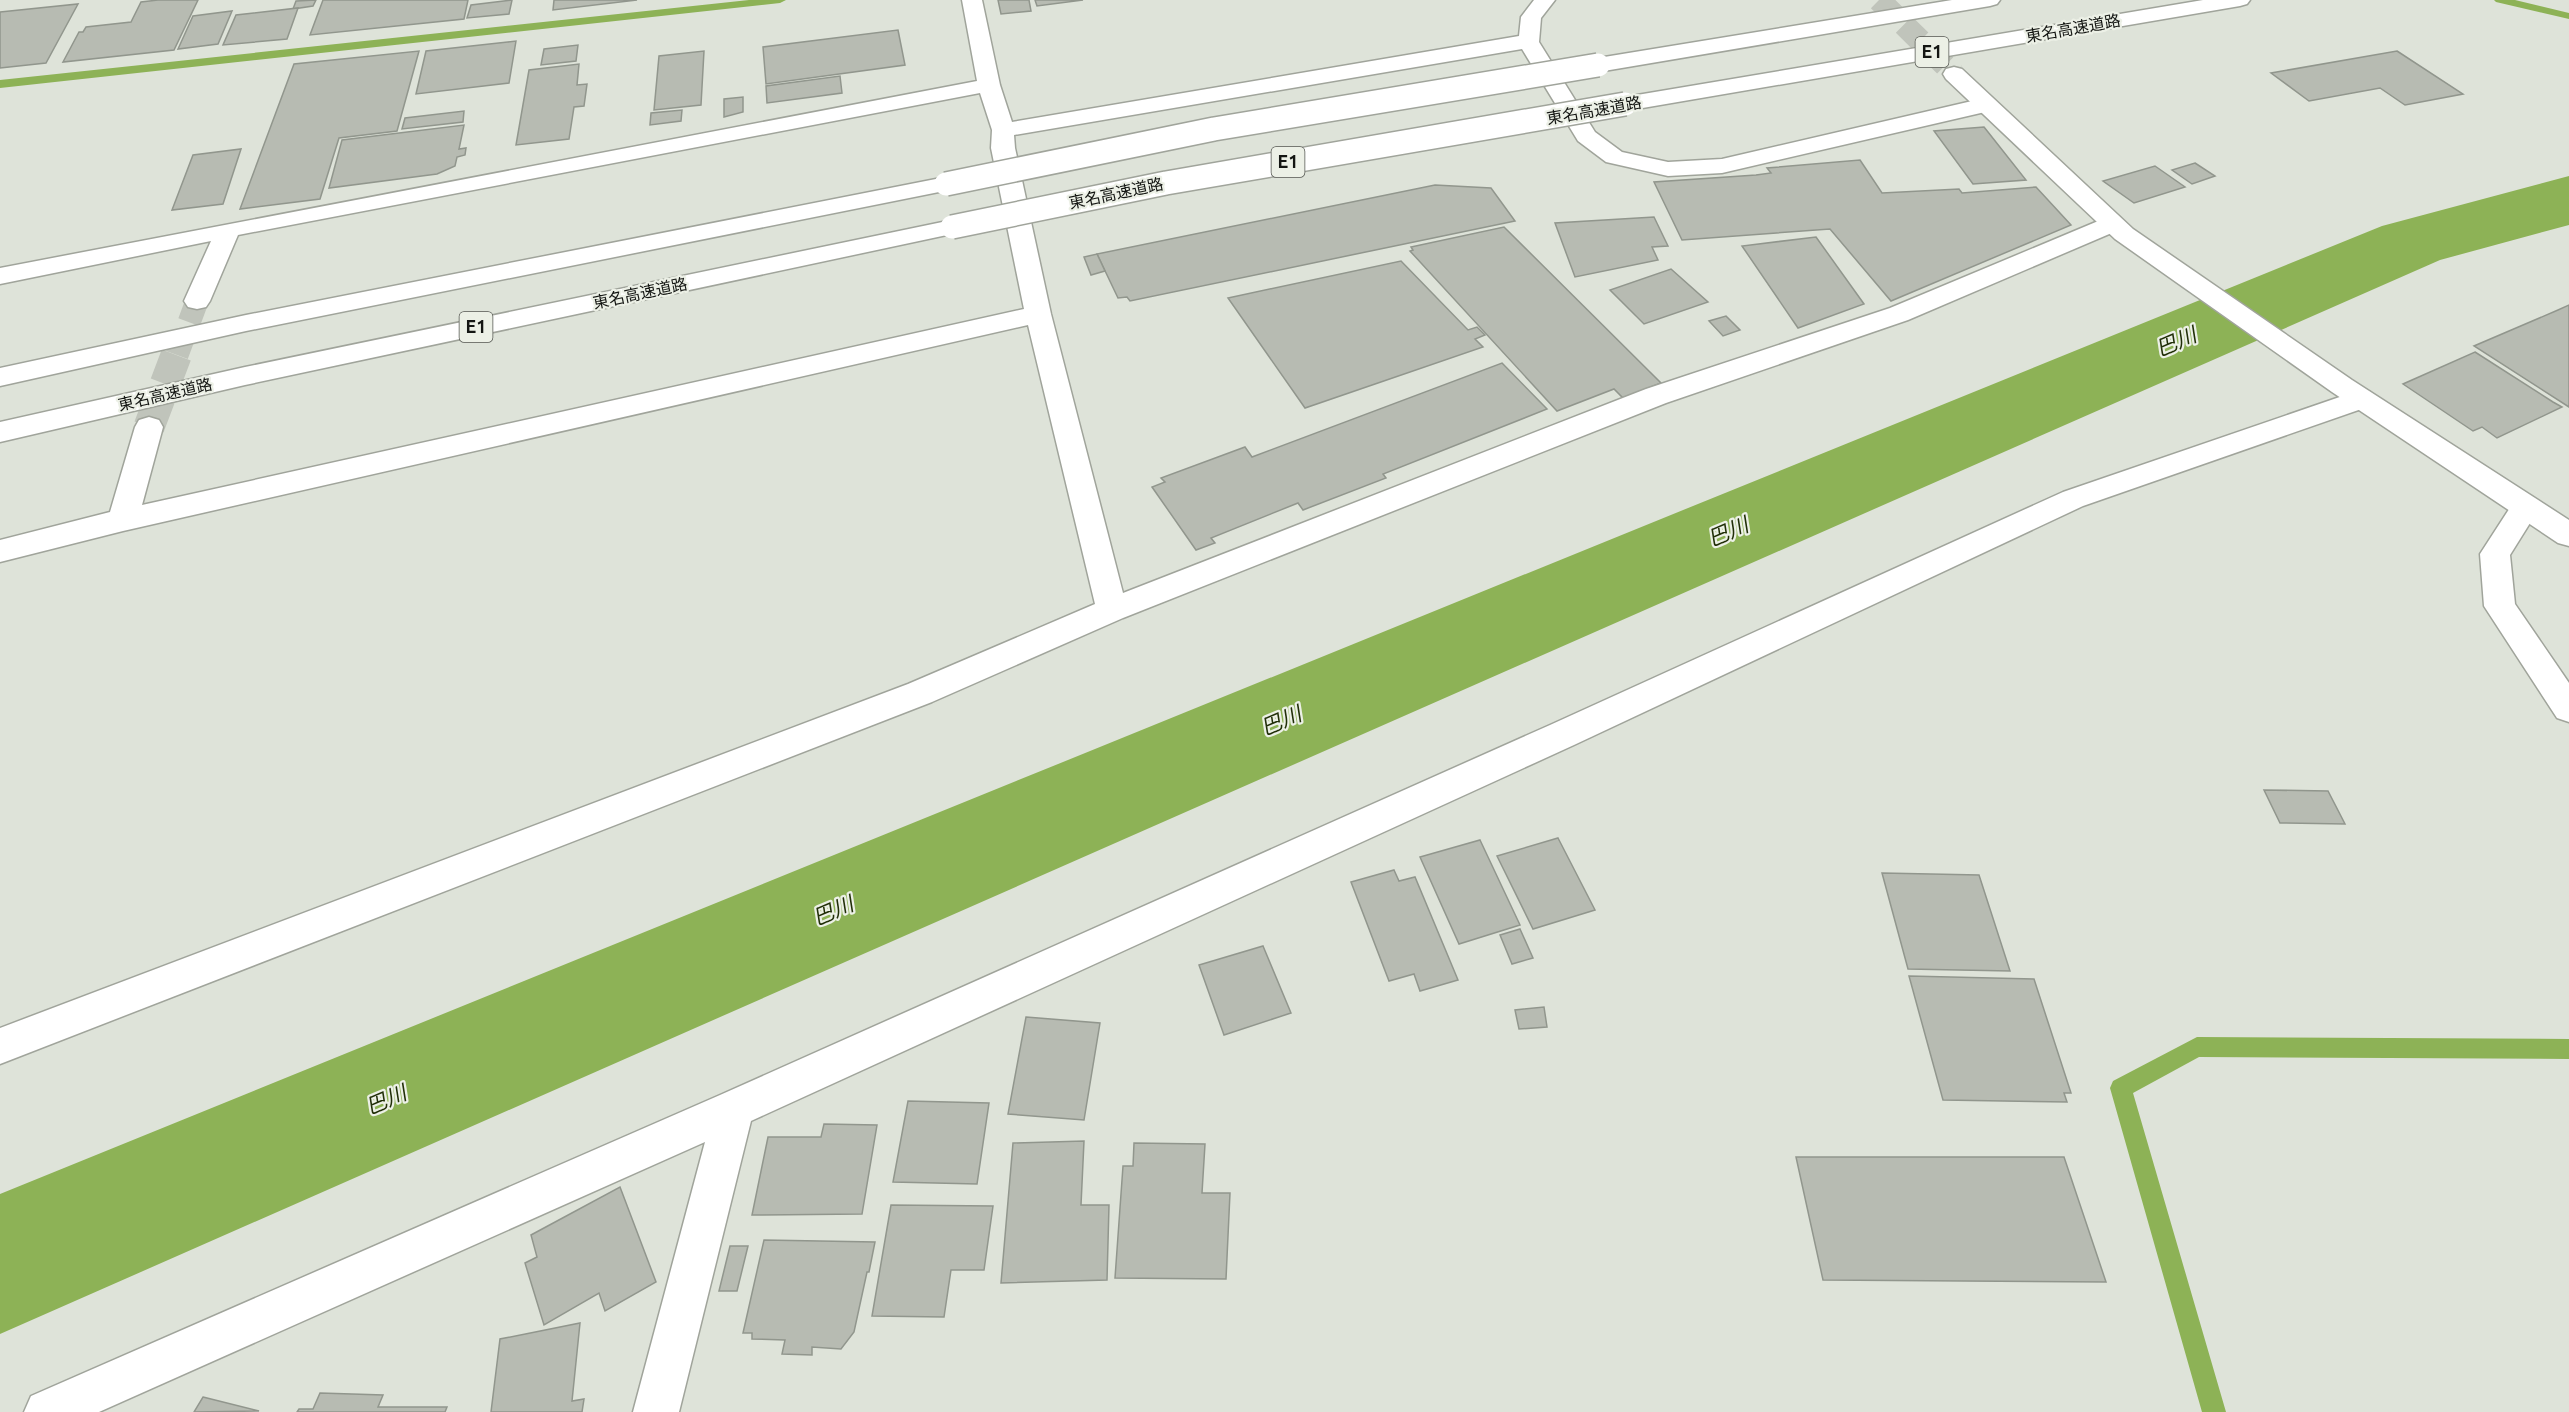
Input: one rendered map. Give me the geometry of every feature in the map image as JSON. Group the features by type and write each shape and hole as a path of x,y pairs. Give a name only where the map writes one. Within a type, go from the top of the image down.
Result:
{"main road":[{"path":"972,0 989,85 1003,130 1004,148 1038,314 1112,610"},
{"path":"1545,0 1531,17 1529,42 1586,136 1614,157 1668,169 1722,166 1985,105"},
{"name":"E1","path":"0,377 258,320 1214,129 1990,0"},
{"name":"東名高速道路","path":"0,432 245,376 1166,183 2240,0"},
{"path":"1003,130 1529,42"},
{"path":"1954,74 2118,229 2351,393 2569,535"},
{"path":"0,276 228,230 989,85"},
{"path":"0,1046 920,693 1112,610 1656,396 1899,314 2118,229"},
{"path":"197,301 228,230"},
{"path":"0,551 123,520 1038,314"},
{"path":"47,1412 734,1109 1562,735 2073,499 2351,393"},
{"path":"123,520 149,427"},
{"path":"2525,507 2495,554 2500,606 2569,709"},
{"path":"656,1412 734,1109"}],"building":[{"path":"198,0 174,50 63,62 79,32 83,32 86,27 131,22 141,2"},
{"path":"316,0 313,6 293,9 296,1"},
{"path":"323,0 468,0 464,19 310,35"},
{"path":"512,0 509,14 467,18 471,5"},
{"path":"554,0 637,0 553,10"},
{"path":"998,0 1029,0 1031,11 1001,14"},
{"path":"1035,0 1083,0 1037,6"},
{"path":"78,4 46,63 0,68 0,12"},
{"path":"298,8 287,39 223,45 236,15"},
{"path":"232,11 218,44 178,49 193,16"},
{"path":"898,30 905,65 766,84 763,47"},
{"path":"516,41 509,83 416,94 426,51"},
{"path":"578,45 576,61 541,65 544,49"},
{"path":"419,51 397,131 339,138 320,199 240,209 294,64"},
{"path":"704,51 701,105 654,110 659,56"},
{"path":"2397,51 2463,94 2405,105 2380,88 2309,101 2271,73"},
{"path":"579,64 577,85 587,84 584,106 574,107 569,139 516,145 529,70"},
{"path":"840,76 842,93 767,103 766,86"},
{"path":"743,97 743,112 724,117 724,99"},
{"path":"682,110 681,121 650,125 651,113"},
{"path":"464,111 463,122 402,129 405,118"},
{"path":"464,125 459,149 466,148 465,155 457,157 455,166 437,174 329,188 342,140"},
{"path":"1984,127 2026,180 1973,184 1934,131"},
{"path":"241,149 223,204 172,210 193,155"},
{"path":"1860,160 1882,193 1959,189 1962,193 2036,187 2071,225 1891,301 1830,229 1682,240 1654,182 1756,175 1771,173 1767,168"},
{"path":"2195,163 2215,176 2192,184 2172,170"},
{"path":"2155,166 2185,187 2134,203 2103,181"},
{"path":"1435,185 1491,188 1515,221 1130,301 1127,297 1118,298 1097,254"},
{"path":"1654,217 1668,246 1652,247 1658,260 1575,277 1555,223"},
{"path":"1504,227 1661,383 1623,398 1614,389 1557,411 1410,251 1413,250 1411,247"},
{"path":"1816,237 1864,304 1798,328 1742,246"},
{"path":"1097,254 1105,271 1091,275 1084,257"},
{"path":"1401,261 1468,330 1477,327 1485,335 1475,339 1483,347 1305,408 1228,298"},
{"path":"1671,269 1708,302 1644,324 1610,290"},
{"path":"2569,305 2569,407 2474,346 2558,310"},
{"path":"1726,316 1740,330 1723,336 1709,321"},
{"path":"2475,352 2562,407 2497,438 2482,427 2473,431 2403,384"},
{"path":"1502,363 1547,409 1383,474 1386,478 1303,510 1298,503 1211,538 1215,543 1196,550 1152,487 1165,482 1161,478 1245,447 1252,457"},
{"path":"2264,790 2328,791 2345,824 2280,823"},
{"path":"1558,838 1595,910 1533,929 1497,856"},
{"path":"1480,840 1520,925 1459,944 1420,857"},
{"path":"1394,870 1399,881 1415,877 1458,980 1420,991 1414,974 1389,981 1351,882"},
{"path":"1882,873 1979,875 2010,971 1908,969"},
{"path":"1520,929 1533,958 1512,964 1500,935"},
{"path":"1263,946 1291,1013 1224,1035 1199,965"},
{"path":"1909,976 2034,979 2071,1093 2064,1093 2067,1102 1943,1100"},
{"path":"1544,1007 1547,1027 1519,1029 1515,1010"},
{"path":"1026,1017 1100,1023 1084,1120 1008,1114"},
{"path":"908,1101 989,1103 977,1184 893,1182"},
{"path":"824,1124 877,1125 862,1214 752,1215 768,1137 821,1137"},
{"path":"1084,1141 1081,1205 1109,1205 1107,1280 1001,1283 1013,1143"},
{"path":"1134,1143 1205,1144 1202,1193 1230,1193 1226,1279 1115,1278 1123,1166 1133,1166"},
{"path":"1796,1157 2064,1157 2106,1282 1823,1280"},
{"path":"620,1187 656,1282 605,1311 599,1293 544,1325 525,1263 537,1257 531,1235"},
{"path":"891,1205 993,1206 984,1270 951,1270 944,1317 872,1316"},
{"path":"764,1240 875,1242 854,1332 841,1349 812,1347 812,1355 782,1354 785,1340 752,1339 752,1333 743,1333"},
{"path":"730,1246 748,1246 737,1291 719,1291"},
{"path":"580,1323 572,1401 584,1399 582,1412 491,1412 500,1339"},
{"path":"320,1393 383,1395 378,1407 447,1407 445,1412 297,1412 299,1409 313,1409"},
{"path":"203,1397 259,1411 194,1412"}],"waterway":[{"path":"0,84 780,0"},
{"path":"2500,0 2569,16"},
{"name":"巴川","path":"0,1264 2411,243 2569,200"},
{"path":"2214,1412 2121,1088 2197,1047 2569,1049"}],"tunnel":[{"path":"1879,0 1954,74"},
{"path":"177,355 197,301"},
{"path":"149,427 177,353"}]}
